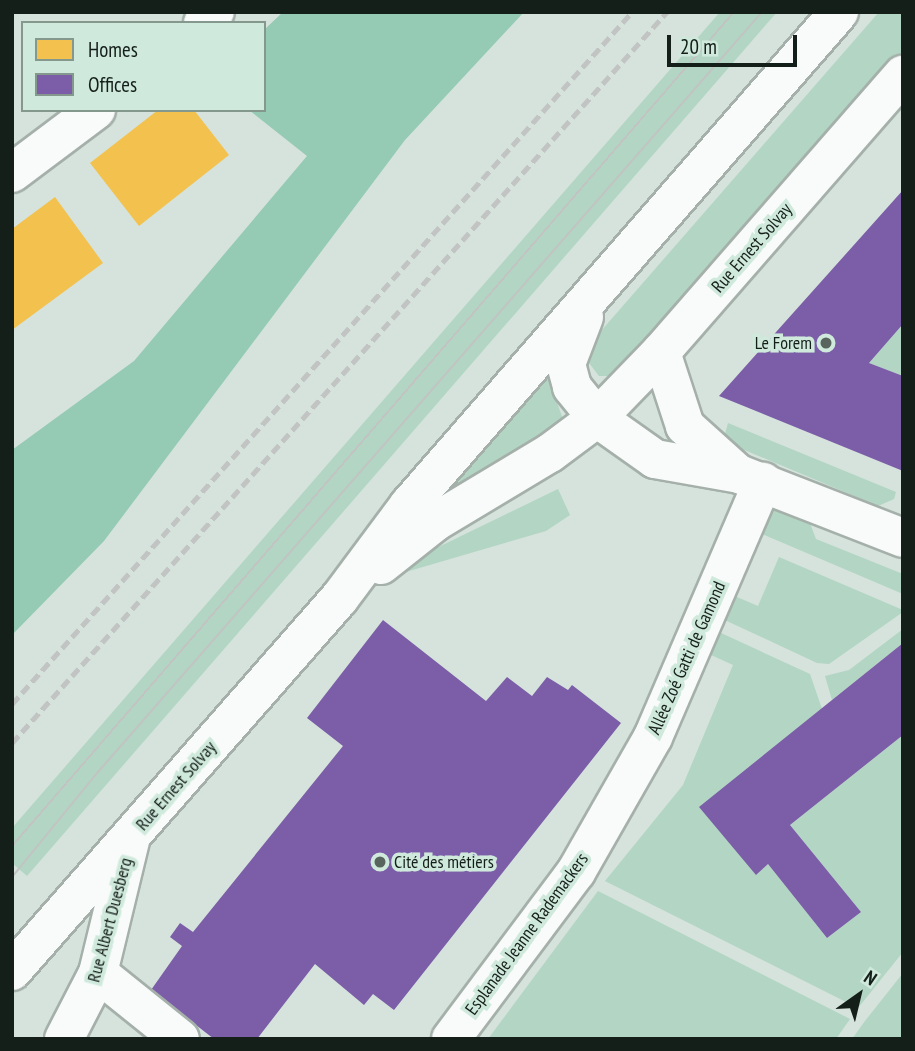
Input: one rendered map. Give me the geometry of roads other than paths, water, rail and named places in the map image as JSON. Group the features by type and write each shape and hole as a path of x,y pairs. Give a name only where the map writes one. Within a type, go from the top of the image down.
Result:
{"street":[{"name":"Rue Ernest Solvay","path":"12,971 338,599 409,505 839,12"},
{"name":"Rue Ernest Solvay","path":"338,599 435,522 550,453 597,418 661,352 903,75"},
{"path":"12,173 93,112"},
{"name":"Rue Ernest Solvay","path":"594,292 566,364 572,387 597,418"},
{"path":"661,352 685,426 751,478"},
{"path":"597,418 655,459 751,478 903,538"},
{"name":"Allée Zoé Gatti de Gamond","path":"601,828 653,737 751,478"},
{"name":"Esplanade Jeanne Rademackers","path":"451,1039 576,872 601,828"},
{"name":"Rue Albert Duesberg","path":"64,1039 98,973 131,837"},
{"path":"98,973 180,1039"}],"tram line":[{"path":"12,846 734,12"},
{"path":"12,877 98,772 762,12"}],"railway":[{"path":"12,704 632,12"},
{"path":"12,743 667,12"}],"place":[{"name":"Le Forem","path":"826,343"},
{"name":"Cité des métiers","path":"380,862"}]}
